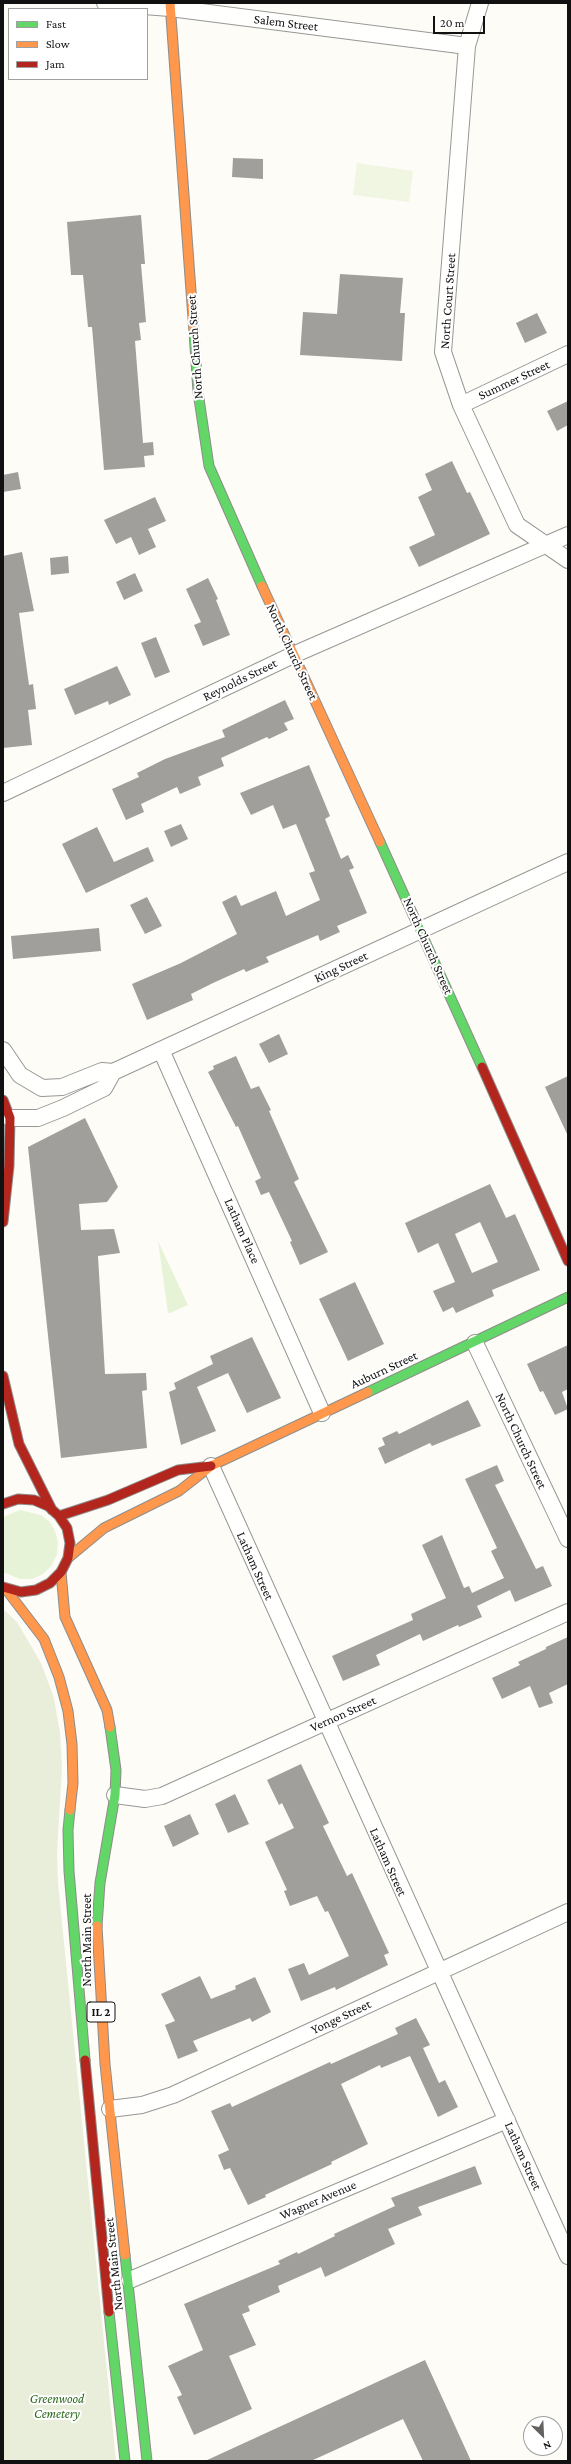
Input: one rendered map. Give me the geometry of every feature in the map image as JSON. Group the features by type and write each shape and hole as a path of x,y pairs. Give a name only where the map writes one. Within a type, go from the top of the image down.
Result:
{"main road":[{"name":"North Church Street","path":"170,6 198,392 205,448 215,481 293,655 421,930 568,1261"},
{"path":"3,1100 10,1118 9,1166 3,1222"},
{"name":"Auburn Street","path":"68,1558 104,1528 179,1491 211,1466 474,1343 568,1297"},
{"path":"3,1376 20,1444 55,1513 66,1528 70,1543 68,1558 61,1572 50,1583 36,1590 21,1592 4,1588"},
{"name":"Auburn Street","path":"55,1513 108,1500 178,1470 211,1466"},
{"path":"3,1504 18,1499 34,1500 55,1513"},
{"name":"North Main Street","path":"61,1572 65,1617 107,1710 116,1763 115,1795 100,1883 97,1931 110,2109 130,2280 147,2461"},
{"name":"North Main Street","path":"4,1588 44,1639 59,1677 68,1711 72,1744 73,1783 68,1830 69,1871 101,2242 125,2461"}],"street":[{"name":"Salem Street","path":"105,3 170,6 467,46"},
{"name":"North Court Street","path":"480,3 467,46 443,352 461,405 517,525 568,560"},
{"name":"Summer Street","path":"461,405 568,354"},
{"name":"Reynolds Street","path":"3,793 293,655 568,536"},
{"name":"King Street","path":"3,1050 20,1075 42,1088 52,1089 62,1087 102,1071 113,1072 568,862"},
{"name":"Latham Place","path":"161,1050 322,1413"},
{"path":"10,1118 38,1118 63,1108 104,1088 113,1072"},
{"name":"North Church Street","path":"474,1343 568,1539"},
{"name":"Latham Street","path":"211,1466 325,1722 568,2256"},
{"name":"Vernon Street","path":"115,1795 145,1799 162,1796 568,1612"},
{"name":"Yonge Street","path":"110,2109 142,2105 173,2095 568,1912"},
{"name":"Wagner Avenue","path":"130,2280 507,2120"}],"green space":[{"path":"357,163 413,171 409,202 353,195"},
{"path":"158,1241 188,1305 170,1313 168,1313"},
{"path":"20,1510 41,1515 50,1522 55,1531 58,1542 57,1554 52,1565 43,1574 32,1579 20,1579 3,1572 3,1517"},
{"name":"Greenwood Cemetery","path":"3,1609 17,1622 41,1663 54,1698 60,1733 62,1767 57,1853 58,1883 116,2461 3,2461"}],"building":[{"path":"233,158 263,159 263,179 232,177"},
{"path":"141,215 145,264 141,264 146,322 139,323 141,340 135,341 143,443 153,442 154,455 144,456 145,467 104,470 92,327 88,327 83,275 71,275 67,222"},
{"path":"340,274 403,278 400,313 405,313 402,361 300,355 303,312 337,314"},
{"path":"537,313 547,333 525,343 516,323"},
{"path":"568,401 568,425 557,431 547,411"},
{"path":"452,461 467,493 470,492 490,534 419,567 409,547 435,535 418,497 432,490 425,474"},
{"path":"18,472 21,489 3,492 3,475"},
{"path":"155,497 166,521 148,529 156,547 139,555 131,537 116,544 104,520"},
{"path":"22,552 34,611 19,613 29,685 33,684 36,709 28,710 32,745 3,748 3,556"},
{"path":"68,556 69,573 51,575 50,558"},
{"path":"135,573 143,591 124,600 116,582"},
{"path":"208,578 218,599 216,600 230,635 203,646 194,625 201,622 186,589"},
{"path":"156,637 170,672 155,678 141,643"},
{"path":"117,666 131,695 109,705 108,701 75,715 64,689"},
{"path":"285,700 294,719 284,723 288,730 269,739 267,737 221,758 224,766 198,777 201,785 180,794 177,787 141,804 144,812 126,820 112,789 139,777 137,773 165,759 225,737 222,730"},
{"path":"309,765 330,816 325,819 341,859 348,855 354,868 349,870 367,913 337,926 340,932 320,941 318,935 266,957 269,962 246,972 244,969 213,983 191,994 193,1000 147,1020 132,984 181,963 237,934 222,902 236,895 241,906 276,891 286,916 320,900 309,873 315,871 296,824 283,829 273,805 251,815 240,793"},
{"path":"181,824 188,839 171,847 164,831"},
{"path":"97,827 114,862 148,847 154,861 86,893 62,844"},
{"path":"147,897 162,926 145,934 130,905"},
{"path":"99,928 101,951 13,959 11,936"},
{"path":"279,1034 288,1054 269,1063 259,1044"},
{"path":"236,1056 251,1089 259,1086 271,1110 269,1111 299,1179 294,1182 328,1252 300,1265 290,1242 292,1241 269,1192 261,1195 255,1181 261,1178 238,1126 236,1127 208,1072 214,1069 213,1066"},
{"path":"568,1076 568,1136 545,1087"},
{"path":"85,1118 118,1187 107,1202 79,1204 81,1230 114,1229 120,1253 98,1256 105,1374 146,1373 147,1390 142,1391 147,1448 61,1458 28,1147"},
{"path":"490,1184 506,1218 515,1214 540,1270 492,1290 494,1296 456,1313 453,1307 443,1312 433,1291 455,1282 438,1243 418,1253 405,1223","holes":["480,1222 498,1262 472,1273 455,1234"]},
{"path":"355,1282 384,1344 348,1361 319,1299"},
{"path":"252,1337 281,1398 247,1413 228,1373 197,1387 216,1431 181,1445 169,1392 176,1389 174,1383 213,1364 210,1356"},
{"path":"568,1345 568,1389 562,1392 568,1409 555,1415 543,1391 540,1392 527,1364"},
{"path":"468,1400 481,1426 432,1446 430,1443 385,1464 378,1448 385,1445 382,1438 397,1431 399,1434"},
{"path":"497,1465 504,1481 495,1485 536,1569 543,1566 552,1586 515,1602 510,1590 477,1606 482,1617 459,1627 458,1625 423,1641 420,1634 376,1655 380,1665 343,1681 332,1656 413,1620 411,1614 446,1598 422,1545 442,1535 464,1588 469,1586 472,1593 504,1578 491,1551 497,1548 465,1479"},
{"path":"568,1637 568,1684 549,1693 553,1703 539,1708 530,1686 502,1699 492,1678 520,1665 518,1662"},
{"path":"301,1764 329,1823 323,1826 347,1876 352,1873 389,1953 384,1955 388,1965 336,1990 335,1987 301,2001 288,1969 304,1963 309,1975 349,1956 328,1911 325,1912 317,1896 290,1906 284,1891 287,1890 265,1842 294,1828 282,1803 279,1805 267,1780"},
{"path":"235,1794 249,1824 228,1833 215,1804"},
{"path":"190,1814 199,1834 173,1847 164,1826"},
{"path":"200,1976 211,1999 236,1989 235,1986 255,1977 271,2012 252,2022 250,2018 193,2041 198,2051 178,2059 165,2025 175,2021 161,1994"},
{"path":"416,2018 430,2045 423,2048 439,2083 445,2080 458,2107 438,2117 410,2056 381,2068 380,2065 341,2084 368,2144 331,2162 332,2164 265,2195 266,2197 248,2205 230,2168 224,2170 218,2155 229,2150 211,2111 230,2103 232,2107 330,2062 331,2064 398,2034 395,2028"},
{"path":"475,2166 482,2184 418,2207 422,2215 388,2229 395,2244 325,2277 321,2267 278,2286 280,2292 248,2306 250,2311 242,2314 256,2345 229,2356 252,2409 194,2435 177,2397 182,2395 168,2366 203,2350 184,2304 280,2264 278,2261 297,2252 298,2254 335,2236 334,2234 395,2206 391,2198"},
{"path":"425,2360 471,2461 423,2461 403,2419 311,2461 205,2461"}],"traffic: fast":[{"path":"194,332 198,392 209,466 262,586"},
{"path":"380,842 482,1067"},
{"path":"368,1392 568,1297"},
{"path":"97,1926 100,1883 115,1795 116,1770 110,1727"},
{"path":"70,1810 68,1830 69,1871 85,2060"},
{"path":"125,2255 147,2461"},
{"path":"109,2312 125,2461"}],"traffic: slow":[{"path":"170,3 194,332"},
{"path":"262,586 380,842"},
{"path":"68,1558 104,1528 179,1491 211,1466 368,1392"},
{"path":"61,1572 65,1617 107,1710 110,1727"},
{"path":"5,1588 44,1639 59,1677 68,1711 72,1744 73,1783 70,1810"},
{"path":"97,1926 105,2064 125,2255"}],"traffic: jam":[{"path":"482,1067 568,1261"},
{"path":"3,1100 10,1118 9,1166 3,1222"},
{"path":"3,1376 19,1444 52,1510"},
{"path":"59,1516 108,1500 178,1470 211,1466"},
{"path":"3,1504 18,1499 34,1500 48,1506 59,1516 67,1528 70,1543 68,1558 61,1572 50,1583 36,1590 21,1592 3,1587"},
{"path":"85,2060 109,2312"}]}
